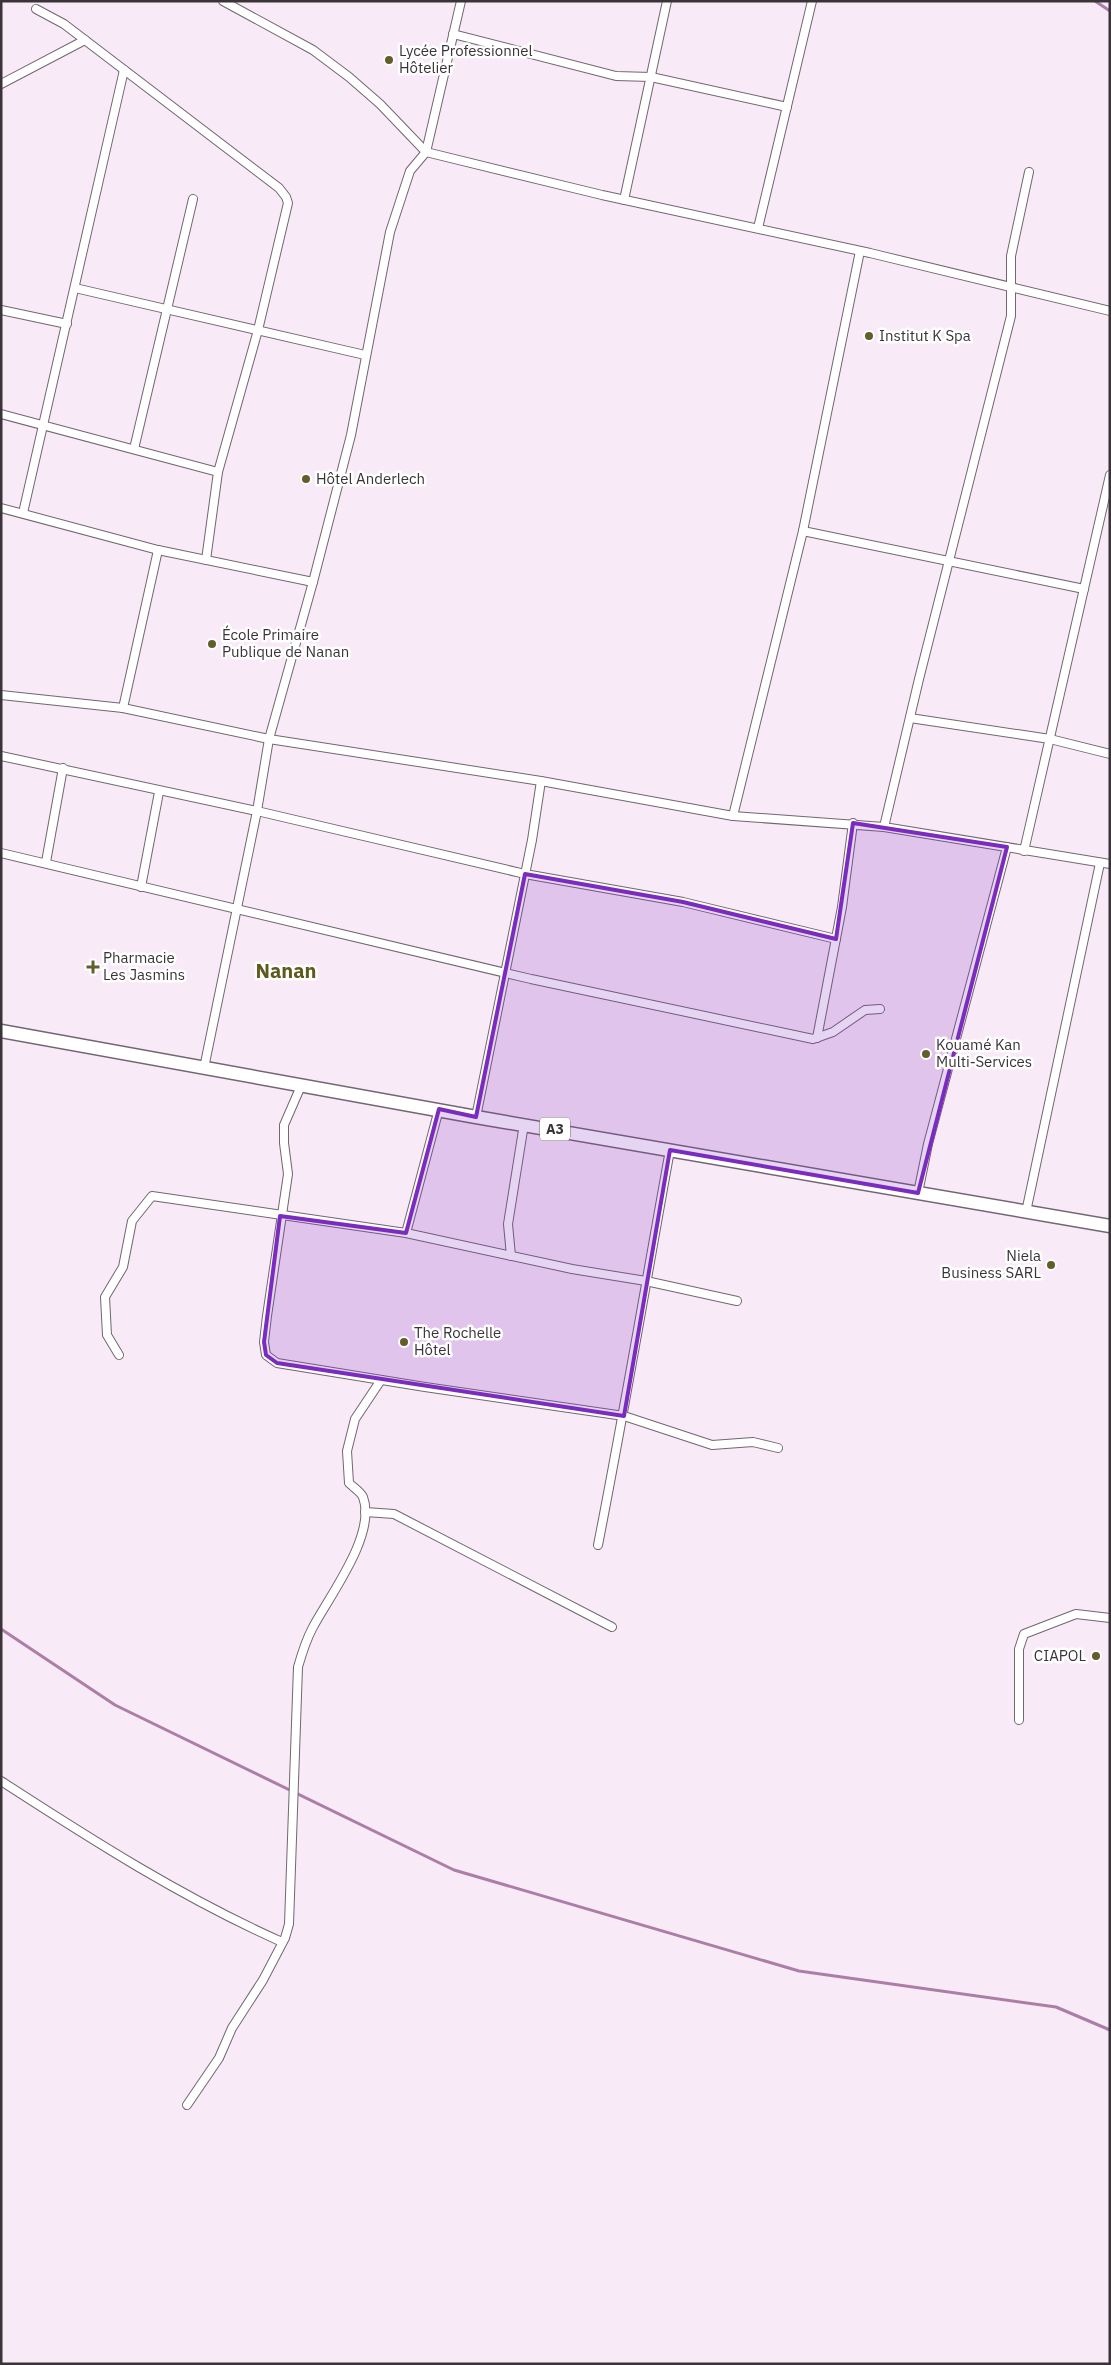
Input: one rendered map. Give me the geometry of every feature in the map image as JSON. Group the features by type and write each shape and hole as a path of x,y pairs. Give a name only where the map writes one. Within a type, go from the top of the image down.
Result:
{"highway":[{"name":"A3","path":"1,1031 476,1117 1108,1225"}],"street":[{"path":"223,1 312,50 349,77 380,104 426,152 624,200 860,251 1110,311"},
{"path":"204,1068 258,811 269,739 313,582 351,435 390,232 410,171 426,152 461,1"},
{"path":"624,200 668,1"},
{"path":"758,228 812,1"},
{"path":"36,9 64,24 279,188 286,196 288,203 258,330 218,472 206,560"},
{"path":"453,34 616,76 651,77 787,107"},
{"path":"1,84 84,40"},
{"path":"23,513 124,70"},
{"path":"884,827 948,562 1011,316 1011,256 1029,172"},
{"path":"134,449 193,199"},
{"path":"733,816 803,531 860,251"},
{"path":"75,288 365,355"},
{"path":"1,310 67,324"},
{"path":"1,414 218,472"},
{"path":"1024,851 1110,476"},
{"path":"1,508 158,550 313,582"},
{"path":"803,531 1084,589"},
{"path":"123,708 158,550"},
{"path":"1,695 123,708 269,739 541,781 733,816 853,823 1110,864"},
{"path":"910,718 1050,740 1110,754"},
{"path":"1,756 63,768 159,792 258,811 525,874 683,902 836,939"},
{"path":"46,862 63,768"},
{"path":"476,1117 503,972 525,874 541,781"},
{"path":"141,887 159,792"},
{"path":"817,1038 836,939 853,823"},
{"path":"918,1193 928,1144 1007,847"},
{"path":"1,853 46,862 141,887 633,1002 813,1039 833,1032 865,1010 880,1008"},
{"path":"1026,1212 1100,863"},
{"path":"301,1086 284,1124 284,1143 288,1174 280,1216 264,1342 266,1355 277,1362 381,1380 624,1416 712,1445 753,1442 778,1448"},
{"path":"406,1232 439,1109"},
{"path":"511,1256 508,1224 524,1124"},
{"path":"598,1545 624,1416 670,1150"},
{"path":"120,1355 107,1335 105,1297 123,1267 132,1221 152,1196 280,1216 406,1232 572,1269 646,1281 737,1301"},
{"path":"187,2105 219,2058 232,2028 263,1980 289,1924 298,1667 312,1629 361,1537 365,1512 362,1496 349,1483 348,1451 355,1419 381,1380"},
{"path":"365,1512 394,1514 612,1627"},
{"path":"1019,1720 1019,1649 1024,1634 1076,1614 1110,1618"},
{"path":"1,1781 158,1880 229,1918 282,1942"}],"highlighted area":[{"path":"853,823 1007,847 918,1193 670,1150 624,1416 277,1363 266,1355 264,1342 280,1216 406,1233 439,1109 476,1117 525,874 683,902 836,939"}],"waterway":[{"path":"1095,1 1110,11"},
{"path":"1,1629 115,1705 454,1870 799,1971 1056,2007 1110,2030"}],"place":[{"name":"Lycée Professionnel Hôtelier","path":"389,60"},
{"name":"Institut K Spa","path":"869,336"},
{"name":"Hôtel Anderlech","path":"306,479"},
{"name":"École Primaire Publique de Nanan","path":"212,644"},
{"name":"Pharmacie Les Jasmins","path":"93,967"},
{"name":"Kouamé Kan Multi-Services","path":"926,1054"},
{"name":"Niela Business SARL","path":"1051,1265"},
{"name":"The Rochelle Hôtel","path":"404,1342"},
{"name":"CIAPOL","path":"1096,1656"}],"district":[{"name":"Nanan","path":"286,971"}]}
